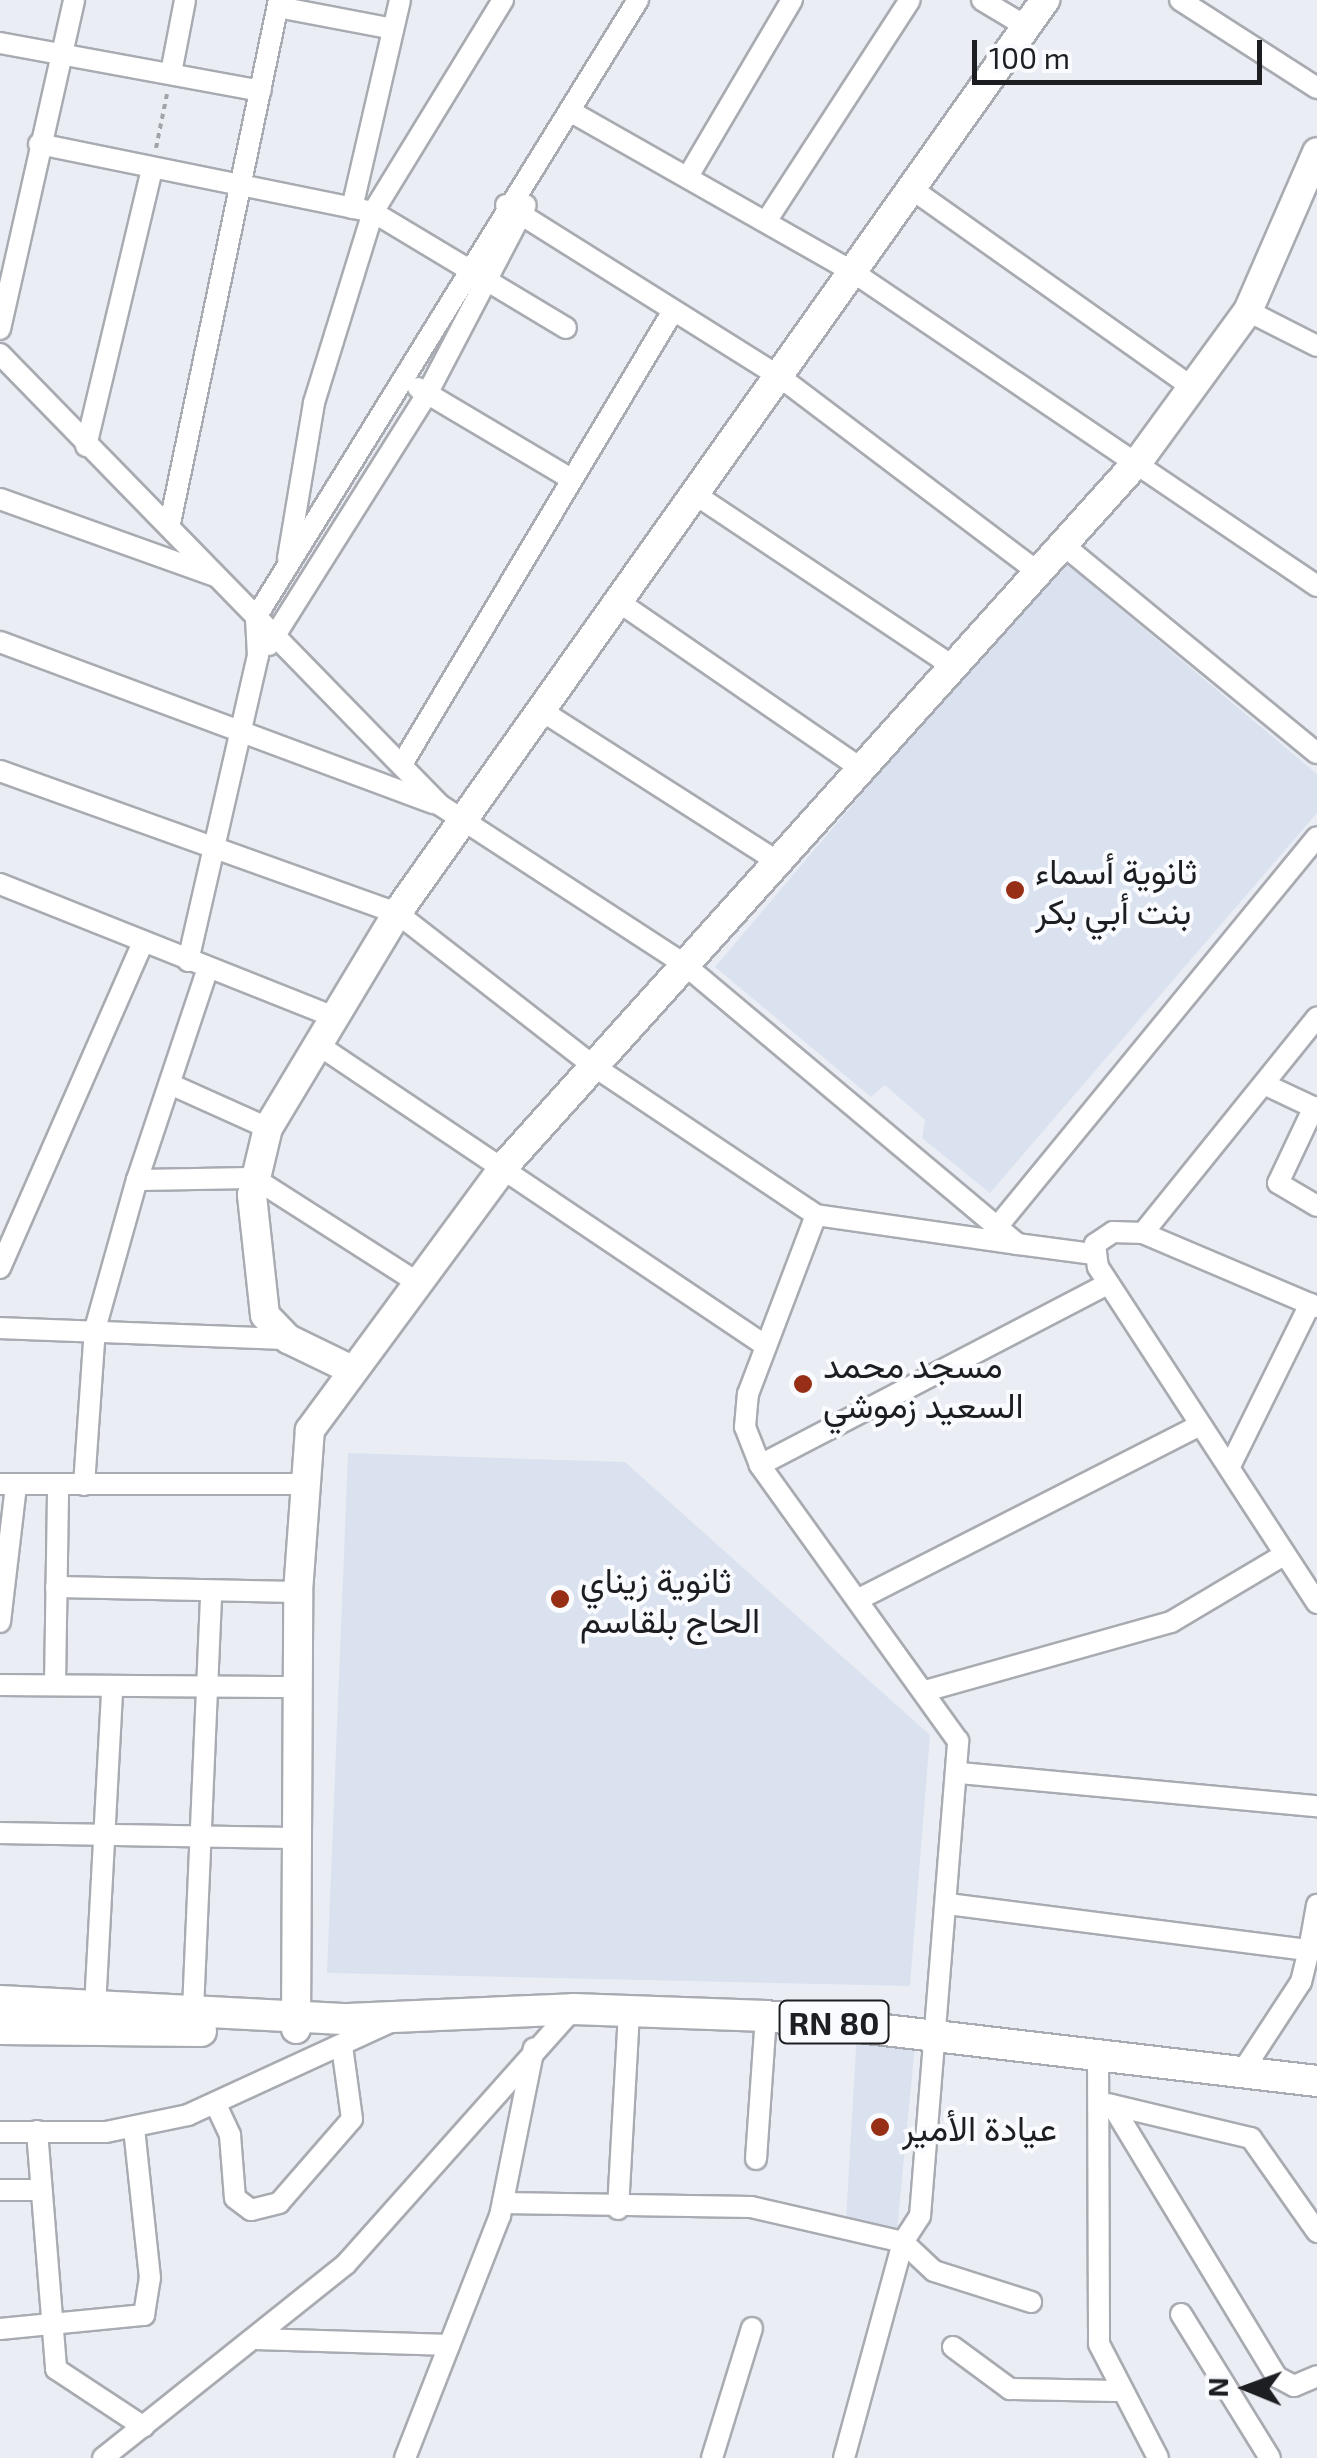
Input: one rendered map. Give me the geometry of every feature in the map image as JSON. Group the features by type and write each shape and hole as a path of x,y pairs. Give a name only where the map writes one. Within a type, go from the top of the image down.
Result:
{"main road":[{"path":"350,1369 288,1339 260,1298 254,1178 268,1128 452,813 542,710 616,600 780,378 1045,0"},
{"path":"296,2022 298,1592 301,1484 310,1430 412,1280 506,1164 1034,570 1140,459 1248,311 1317,152"},
{"name":"RN 80","path":"0,2002 193,2010 345,2032 404,2016 573,2010 766,2016 941,2030 1317,2081"},
{"name":"RN 80","path":"0,2029 296,2022"}],"street":[{"path":"0,328 74,0"},
{"path":"171,72 185,0"},
{"path":"352,208 400,0"},
{"path":"287,568 314,404 373,212 503,0"},
{"path":"258,656 276,636 426,394 487,282 527,188 575,114 638,0"},
{"path":"690,173 792,0"},
{"path":"766,220 910,0"},
{"path":"982,0 1027,27"},
{"path":"1180,0 1317,88"},
{"path":"170,522 279,3 393,29"},
{"path":"0,43 260,91"},
{"path":"575,114 690,173 853,272 1140,459 1317,586"},
{"path":"40,144 373,212 566,328"},
{"path":"86,446 152,168"},
{"path":"912,189 1194,389"},
{"path":"84,1486 95,1329 170,1084 198,964 209,849 258,656 256,616 406,380 468,271 516,210"},
{"path":"516,210 780,378 1034,570"},
{"path":"1248,311 1317,346"},
{"path":"402,764 673,312"},
{"path":"0,354 86,446 170,522 217,577 452,813"},
{"path":"406,380 572,478"},
{"path":"693,493 950,664"},
{"path":"0,499 217,577"},
{"path":"1061,543 1317,753"},
{"path":"616,600 860,768"},
{"path":"0,642 240,726 452,813 685,964 1017,1244"},
{"path":"542,710 778,862"},
{"path":"0,771 209,849 397,913 595,1067 816,1214 1093,1254"},
{"path":"997,1227 1317,837"},
{"path":"0,884 332,1016"},
{"path":"0,1268 143,943"},
{"path":"1143,1233 1317,1018"},
{"path":"317,1044 506,1164 763,1344"},
{"path":"170,1084 268,1128"},
{"path":"1266,1085 1316,1108 1278,1183 1317,1206"},
{"path":"138,1180 254,1178 412,1280"},
{"path":"816,1214 763,1344 745,1428 760,1465 857,1600 929,1690 956,1732 959,1774 941,2030 920,2216 903,2242 844,2458"},
{"path":"1093,1254 1104,1234 1143,1233 1314,1305 1230,1466"},
{"path":"1093,1254 1108,1284 1317,1603"},
{"path":"760,1465 1108,1284"},
{"path":"0,1328 288,1339"},
{"path":"857,1600 1200,1425"},
{"path":"0,1622 8,1484 301,1484"},
{"path":"56,1685 58,1486"},
{"path":"929,1690 1171,1622 1284,1554"},
{"path":"56,1587 298,1592"},
{"path":"193,2010 205,1837 210,1591"},
{"path":"0,1685 207,1691 300,1687"},
{"path":"95,2007 112,1689"},
{"path":"959,1774 1317,1806"},
{"path":"0,1833 297,1838"},
{"path":"948,1904 1309,1950"},
{"path":"1242,2072 1301,1982 1317,1905"},
{"path":"112,2455 257,2339 383,2225 535,2046 573,2010"},
{"path":"618,2209 629,2012"},
{"path":"756,2159 766,2016"},
{"path":"0,2132 134,2129 217,2106 345,2032 352,2118 278,2203 251,2210 235,2198 230,2135 217,2106"},
{"path":"406,2458 503,2204 535,2046"},
{"path":"1098,2050 1106,2104 1099,2344 1119,2391 1158,2458"},
{"path":"1106,2104 1264,2146 1317,2232"},
{"path":"1106,2104 1276,2377 1294,2386 1317,2376"},
{"path":"0,2329 144,2316 150,2278 134,2129"},
{"path":"37,2132 46,2325 56,2369 144,2427"},
{"path":"0,2190 38,2190"},
{"path":"503,2204 618,2209 730,2204 903,2242 934,2271 1032,2302"},
{"path":"1181,2314 1270,2458"},
{"path":"712,2458 752,2328"},
{"path":"257,2339 449,2346"},
{"path":"953,2346 1000,2386 1119,2391"}],"path":[{"path":"152,168 171,72"}],"shaded area":[{"name":"ثانوية أسماء بنت أبي بكر","path":"1061,559 1317,774 1317,813 990,1193 922,1138 925,1120 885,1085 871,1097 715,967"},
{"name":"ثانوية زيناي الحاج بلقاسم","path":"348,1453 625,1462 930,1735 910,1986 327,1973"},
{"name":"عيادة الأمير","path":"857,2031 916,2035 897,2231 846,2220"}],"place":[{"name":"ثانوية أسماء بنت أبي بكر","path":"1015,890"},
{"name":"مسجد محمد السعيد زموشي","path":"803,1384"},
{"name":"ثانوية زيناي الحاج بلقاسم","path":"560,1599"},
{"name":"عيادة الأمير","path":"880,2127"}]}
